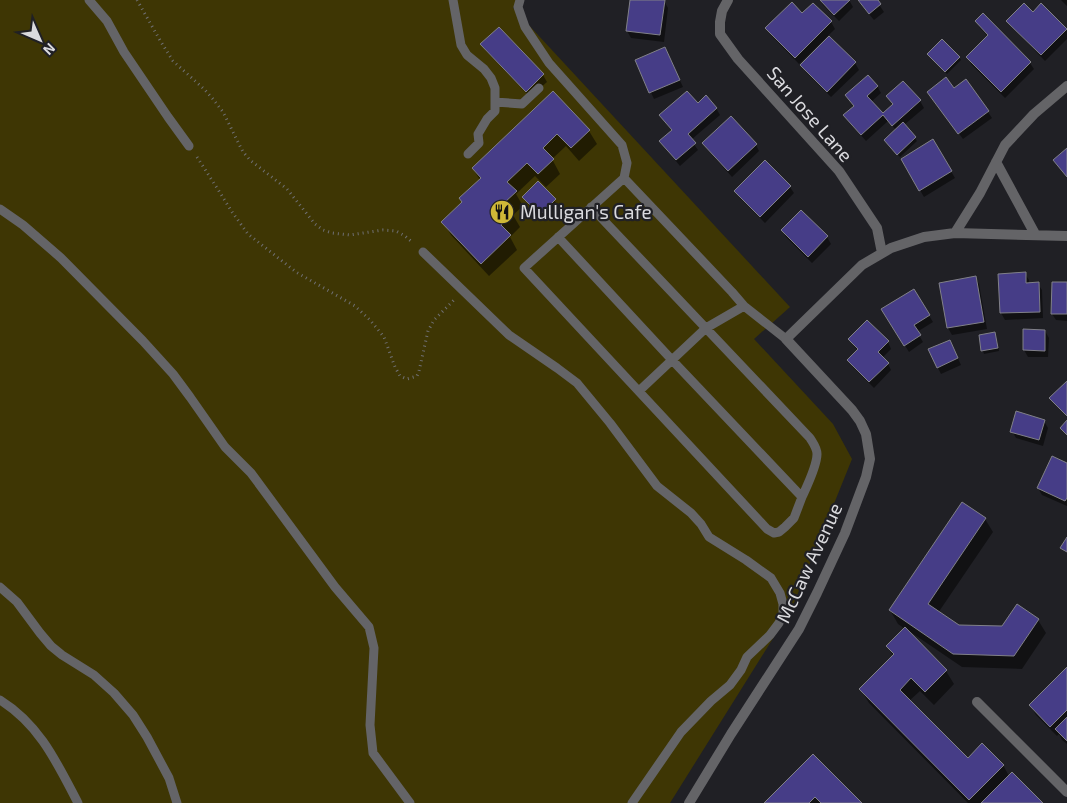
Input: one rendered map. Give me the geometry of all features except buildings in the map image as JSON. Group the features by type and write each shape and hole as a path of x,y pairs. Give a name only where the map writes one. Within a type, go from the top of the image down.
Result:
{"street":[{"name":"San Jose Lane","path":"728,0 722,11 720,34 738,59 839,171 877,228 882,253"},
{"path":"955,233 977,200 1005,145 1034,114 1067,86"},
{"path":"996,162 1034,234"},
{"path":"786,339 862,265 891,248 924,237 955,233 1067,236"},
{"name":"McCaw Avenue","path":"689,803 800,628 845,533 866,477 870,459 866,434 860,421 786,339"},
{"path":"977,702 1067,792"}],"lane":[{"path":"89,0 107,21 124,52 189,146"},
{"path":"453,0 461,45 467,54 484,69 491,78 495,88 495,111 487,119 478,134 479,143 468,154"},
{"path":"520,0 518,7 525,27 549,63 622,145 627,163 624,178 591,207 524,268 767,529 774,533 779,532 794,518 813,470 817,453 816,447 810,438 591,207"},
{"path":"495,102 522,104 539,88"},
{"path":"624,178 744,306 786,339"},
{"path":"0,209 29,230 61,258 173,374 225,447 251,473 335,587 369,627 374,648 370,725 374,753 410,803"},
{"path":"558,237 802,497"},
{"path":"423,252 509,335 577,383 610,423 657,486 691,513 709,536 771,578 780,593 783,614 770,635 747,657 741,670 730,685 711,701 681,732 632,803"},
{"path":"639,391 706,328 744,306"},
{"path":"0,587 17,602 52,646 62,655 94,675 114,693 133,715 147,736 169,778 177,803"},
{"path":"0,700 25,719 42,738 56,759 78,803"}],"path":[{"path":"137,0 160,42 173,61 204,89 222,112 243,152 250,160 287,189 315,224 323,230 332,233 350,235 383,230 396,231 405,236 423,252"},
{"path":"189,146 248,234 296,272 355,306 370,320 384,337 394,367 400,376 407,379 417,376 428,331 434,320 463,292"}],"shaded area":[{"path":"0,0 520,0 513,8 790,307 754,339 833,424 852,459 792,608 670,803 0,803"}],"place":[{"name":"Mulligan's Cafe","path":"502,212"}]}
